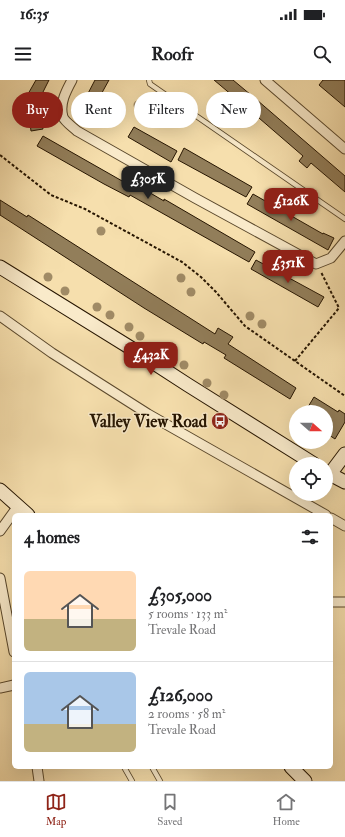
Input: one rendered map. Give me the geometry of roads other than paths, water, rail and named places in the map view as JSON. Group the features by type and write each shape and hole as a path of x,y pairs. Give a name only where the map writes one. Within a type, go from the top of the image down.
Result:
{"main road":[{"path":"0,267 303,457"},
{"path":"333,467 345,454"},
{"path":"333,476 345,482"},
{"path":"0,490 26,513"},
{"path":"293,769 305,781"}],"street":[{"path":"72,80 62,104 64,118 77,131 316,264 331,258 345,241"},
{"path":"265,80 345,148"},
{"path":"0,316 52,352 148,414 322,513"},
{"path":"13,513 18,506"},
{"path":"0,531 12,514"},
{"path":"333,519 345,526"},
{"path":"0,578 12,641"},
{"path":"333,602 345,602"},
{"path":"0,688 12,685"},
{"path":"37,769 39,781"}],"lane":[{"path":"149,80 150,84 345,219"},
{"path":"125,769 132,781"},
{"path":"153,769 160,781"}],"place":[{"name":"Valley View Road","path":"220,421"}]}
